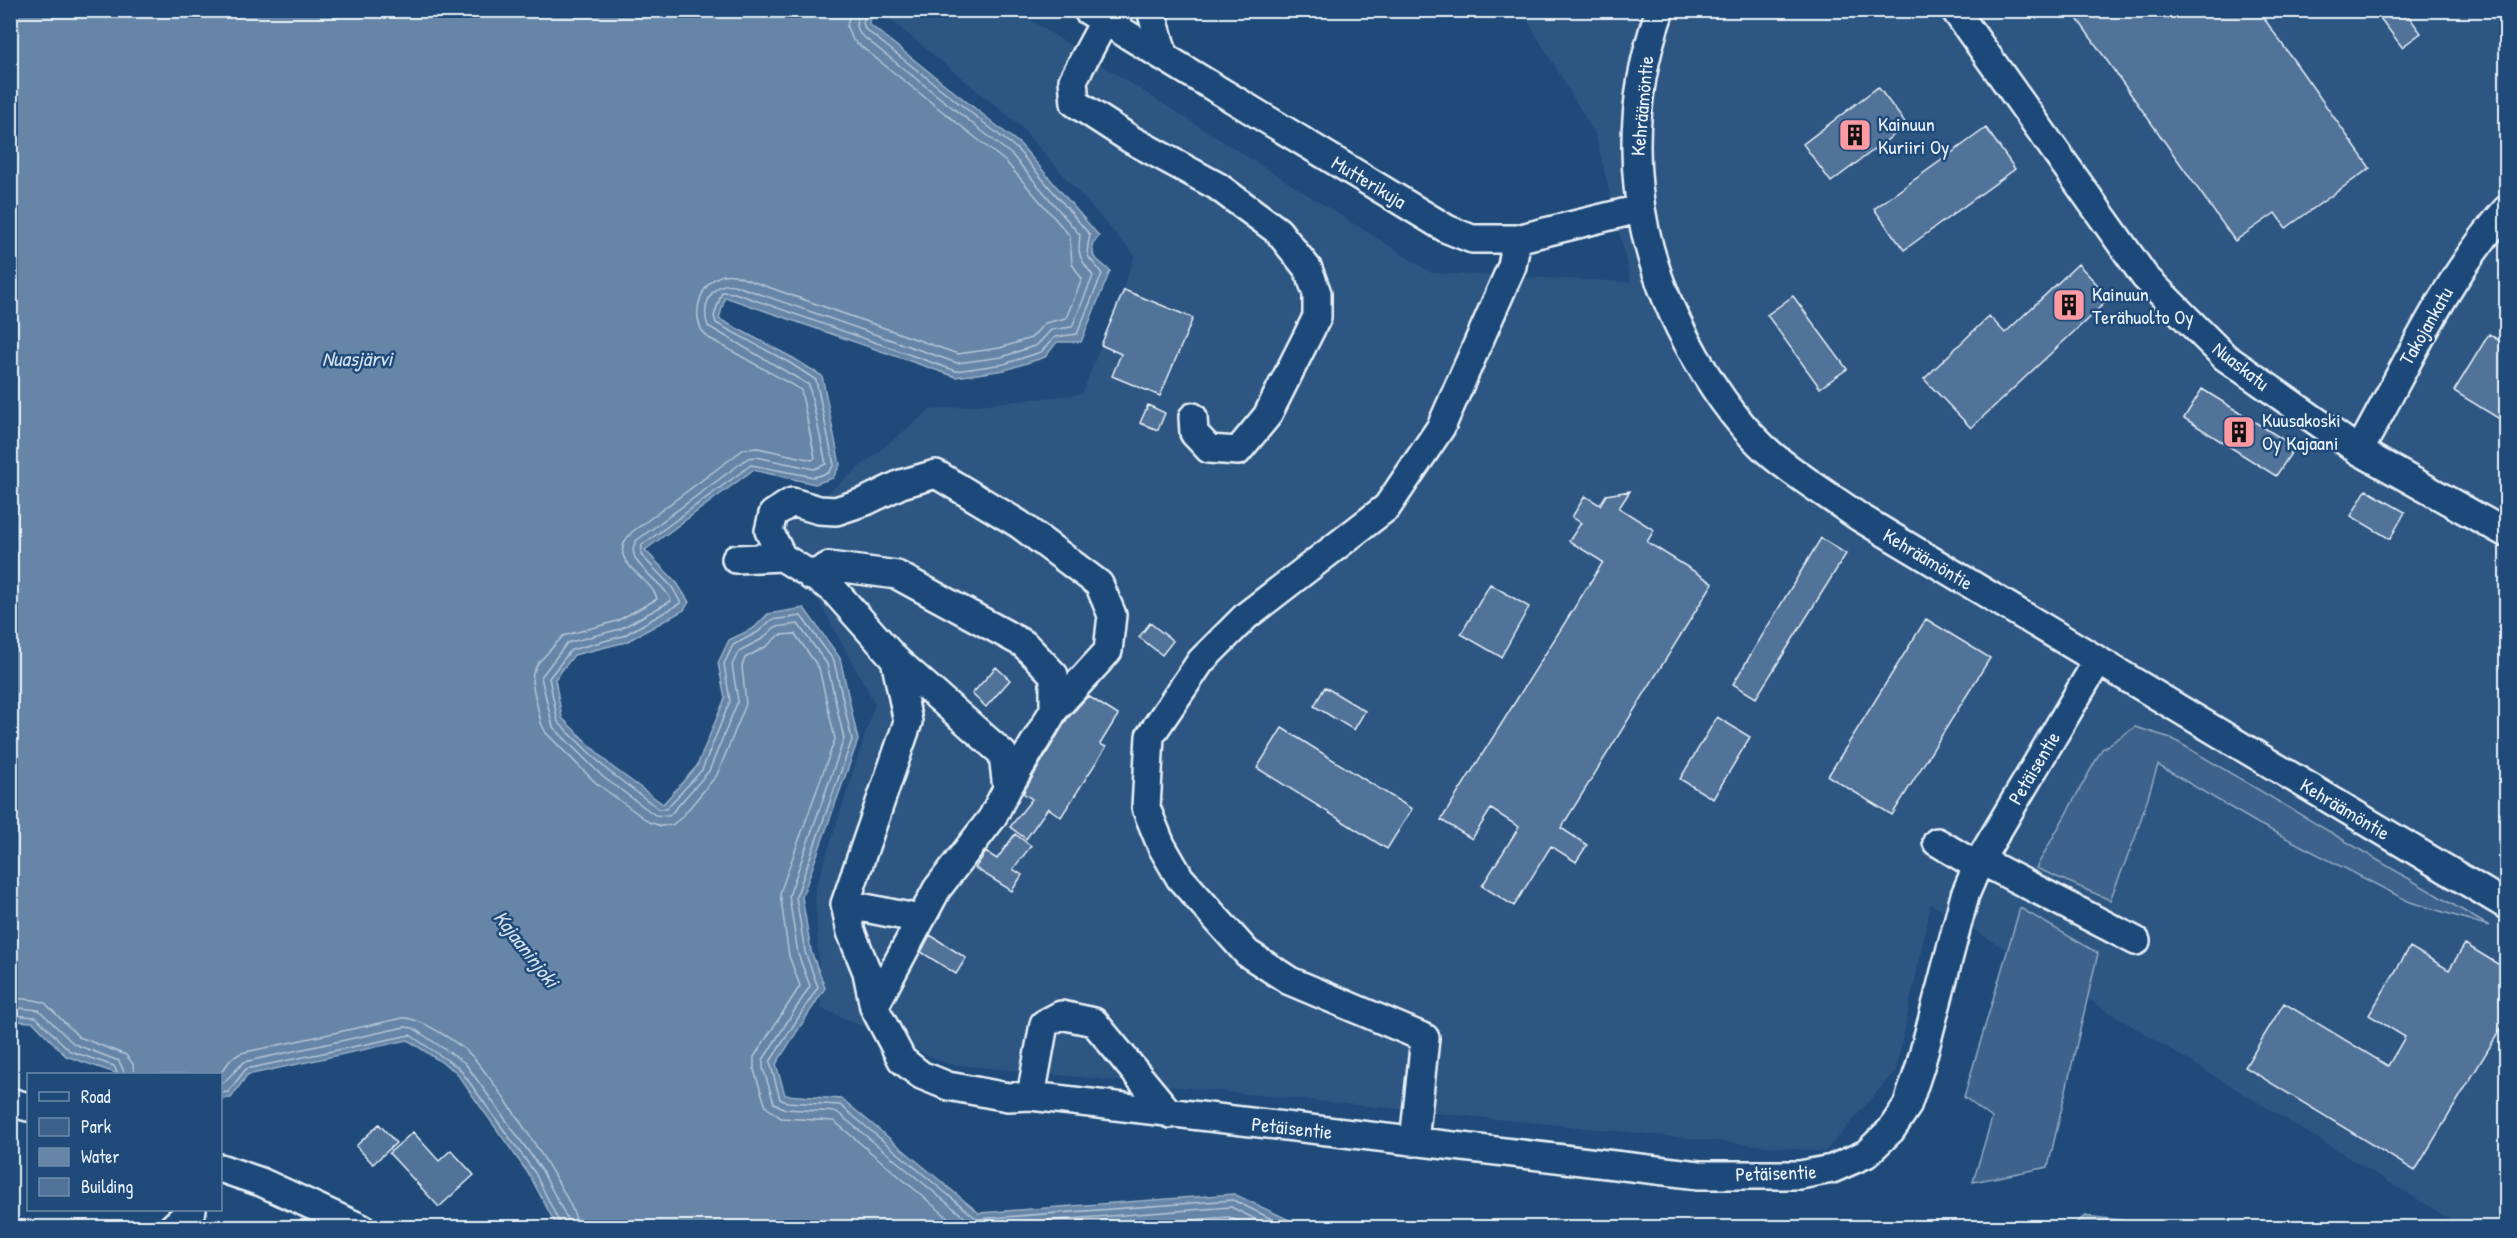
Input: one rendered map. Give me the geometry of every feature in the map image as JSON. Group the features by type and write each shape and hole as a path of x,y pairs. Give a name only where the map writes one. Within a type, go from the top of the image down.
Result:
{"street":[{"path":"1151,10 1164,57"},
{"name":"Kehräämöntie","path":"1660,10 1646,49 1634,141 1639,209 1653,262 1674,321 1714,390 1773,456 1859,517 2097,662 2506,905"},
{"name":"Nuaskatu","path":"1955,10 2145,277 2225,357 2359,451 2506,533"},
{"path":"1096,16 1072,80 1075,103 1132,140 1217,186 1278,231 1308,269 1317,293 1317,317 1295,363 1267,416 1238,451 1209,449 1194,433 1193,417"},
{"name":"Mutterikuja","path":"1096,16 1447,229 1472,239 1517,239 1639,209"},
{"name":"Takojankatu","path":"2359,451 2415,342 2459,270 2506,210"},
{"path":"1414,1142 1425,1038 1290,981 1247,953 1180,878 1161,845 1146,808 1150,736 1201,660 1238,624 1387,507 1441,427 1512,266 1517,239"},
{"path":"874,1007 937,889 992,818 1054,710 1108,651 1112,615 1099,584 1019,524 936,474 901,484 866,501 836,511 819,510 792,502 773,514 769,531 782,557 832,588 894,659 1003,754 1007,789"},
{"path":"736,559 782,557"},
{"path":"812,576 829,566 897,575 964,610 1024,644 1054,675 1054,710"},
{"path":"894,659 908,722 845,904 920,919"},
{"name":"Petäisentie","path":"845,904 851,932 867,972 874,1007 902,1060 921,1075 948,1086 998,1095 1031,1096 1699,1175 1800,1175 1832,1169 1866,1154 1891,1130 1907,1106 1920,1067 1965,895 1978,863 2097,662"},
{"path":"1937,842 2136,941"},
{"path":"1031,1096 1044,1024 1061,1015 1094,1022 1170,1114"},
{"path":"10,1102 27,1107"},
{"path":"225,1175 361,1227"},
{"path":"172,1227 190,1211"}],"shaded area":[{"path":"880,11 1016,11 1432,273 1631,282 1596,136 1522,11 2506,11 2506,1227 2463,1227 1931,904 1896,1070 1825,1152 948,1064 821,1008 815,891 875,704 781,531 930,410 1082,394 1135,256 1018,124"}],"green space":[{"path":"2135,727 2171,738 2489,926 2410,902 2257,823 2158,765 2135,838 2110,900 2036,868 2102,749"},
{"path":"2020,908 2098,953 2048,1167 1973,1182 1992,1118 1964,1097"}],"water":[{"name":"Nuasjärvi","path":"10,11 873,11 869,24 1021,145 1099,236 1092,245 1094,257 1110,271 1081,342 1057,342 1045,357 1005,370 956,377 725,297 719,319 822,376 840,465 833,478 815,484 753,470 645,550 677,583 689,602 684,610 626,642 574,655 555,679 562,718 611,766 663,804 697,766 725,698 718,663 729,640 754,628 768,614 804,608 840,658 858,740 802,897 811,951 825,988 776,1064 785,1095 842,1099 979,1213 1234,1194 1304,1227 557,1227 530,1176 455,1071 408,1040 247,1075 231,1098 222,1099 222,1073 115,1073 66,1056 33,1022 11,1021"},
{"path":"2085,1216 2180,1227 2070,1227"}],"building":[{"path":"2071,10 2258,10 2370,168 2286,228 2275,213 2235,241"},
{"path":"2374,10 2404,10 2421,33 2402,47"},
{"name":"Kainuun Kuriiri Oy","path":"1878,87 1907,125 1831,182 1803,144"},
{"path":"1986,128 2015,169 1904,250 1874,209"},
{"path":"2078,264 2110,298 1971,428 1924,379 1989,316 2005,333"},
{"path":"1124,290 1193,318 1160,396 1112,376 1121,354 1101,345"},
{"path":"1793,296 1847,369 1820,388 1767,315"},
{"path":"2489,334 2506,345 2506,423 2454,391"},
{"name":"Kuusakoski Oy Kajaani","path":"2202,389 2295,447 2276,476 2184,418"},
{"path":"1148,405 1165,413 1158,430 1140,423"},
{"name":"Kuusakoski Oy Kajaani","path":"2366,490 2405,512 2390,539 2351,516"},
{"path":"1630,491 1619,508 1654,530 1647,542 1713,583 1561,828 1587,845 1576,862 1551,846 1514,906 1482,886 1519,827 1491,809 1472,839 1441,820 1603,562 1569,541 1581,523 1572,517 1585,496 1600,505 1606,495"},
{"path":"1821,538 1846,554 1756,698 1733,684"},
{"path":"1490,584 1529,607 1501,657 1461,634"},
{"path":"1926,619 1990,658 1892,815 1828,776"},
{"path":"1150,623 1173,641 1162,655 1139,637"},
{"path":"996,667 1010,680 986,707 972,694"},
{"path":"1325,687 1365,711 1354,730 1314,706"},
{"path":"1088,696 1118,715 1100,744 1106,747 1061,817 1048,808 1026,839 1010,827 1032,799 1023,793 1067,719"},
{"path":"1717,717 1750,737 1713,799 1680,779"},
{"path":"1282,728 1412,809 1387,849 1257,768"},
{"path":"1015,834 1031,846 1013,869 1022,875 1012,891 975,868 986,852 997,859"},
{"path":"930,935 966,958 956,974 921,952"},
{"path":"2465,944 2506,969 2506,1020 2415,1171 2245,1067 2284,1003 2388,1066 2405,1037 2369,1015 2410,947 2449,970"},
{"path":"379,1124 396,1143 373,1164 356,1146"},
{"path":"413,1132 439,1161 451,1150 474,1175 439,1207 389,1153"}],"place":[{"name":"Kainuun Kuriiri Oy","path":"1855,135"},
{"name":"Kainuun Terähuolto Oy","path":"2069,305"},
{"name":"Kuusakoski Oy Kajaani","path":"2239,432"}],"water label":[{"name":"Kajaaninjoki","path":"526,949"}]}
